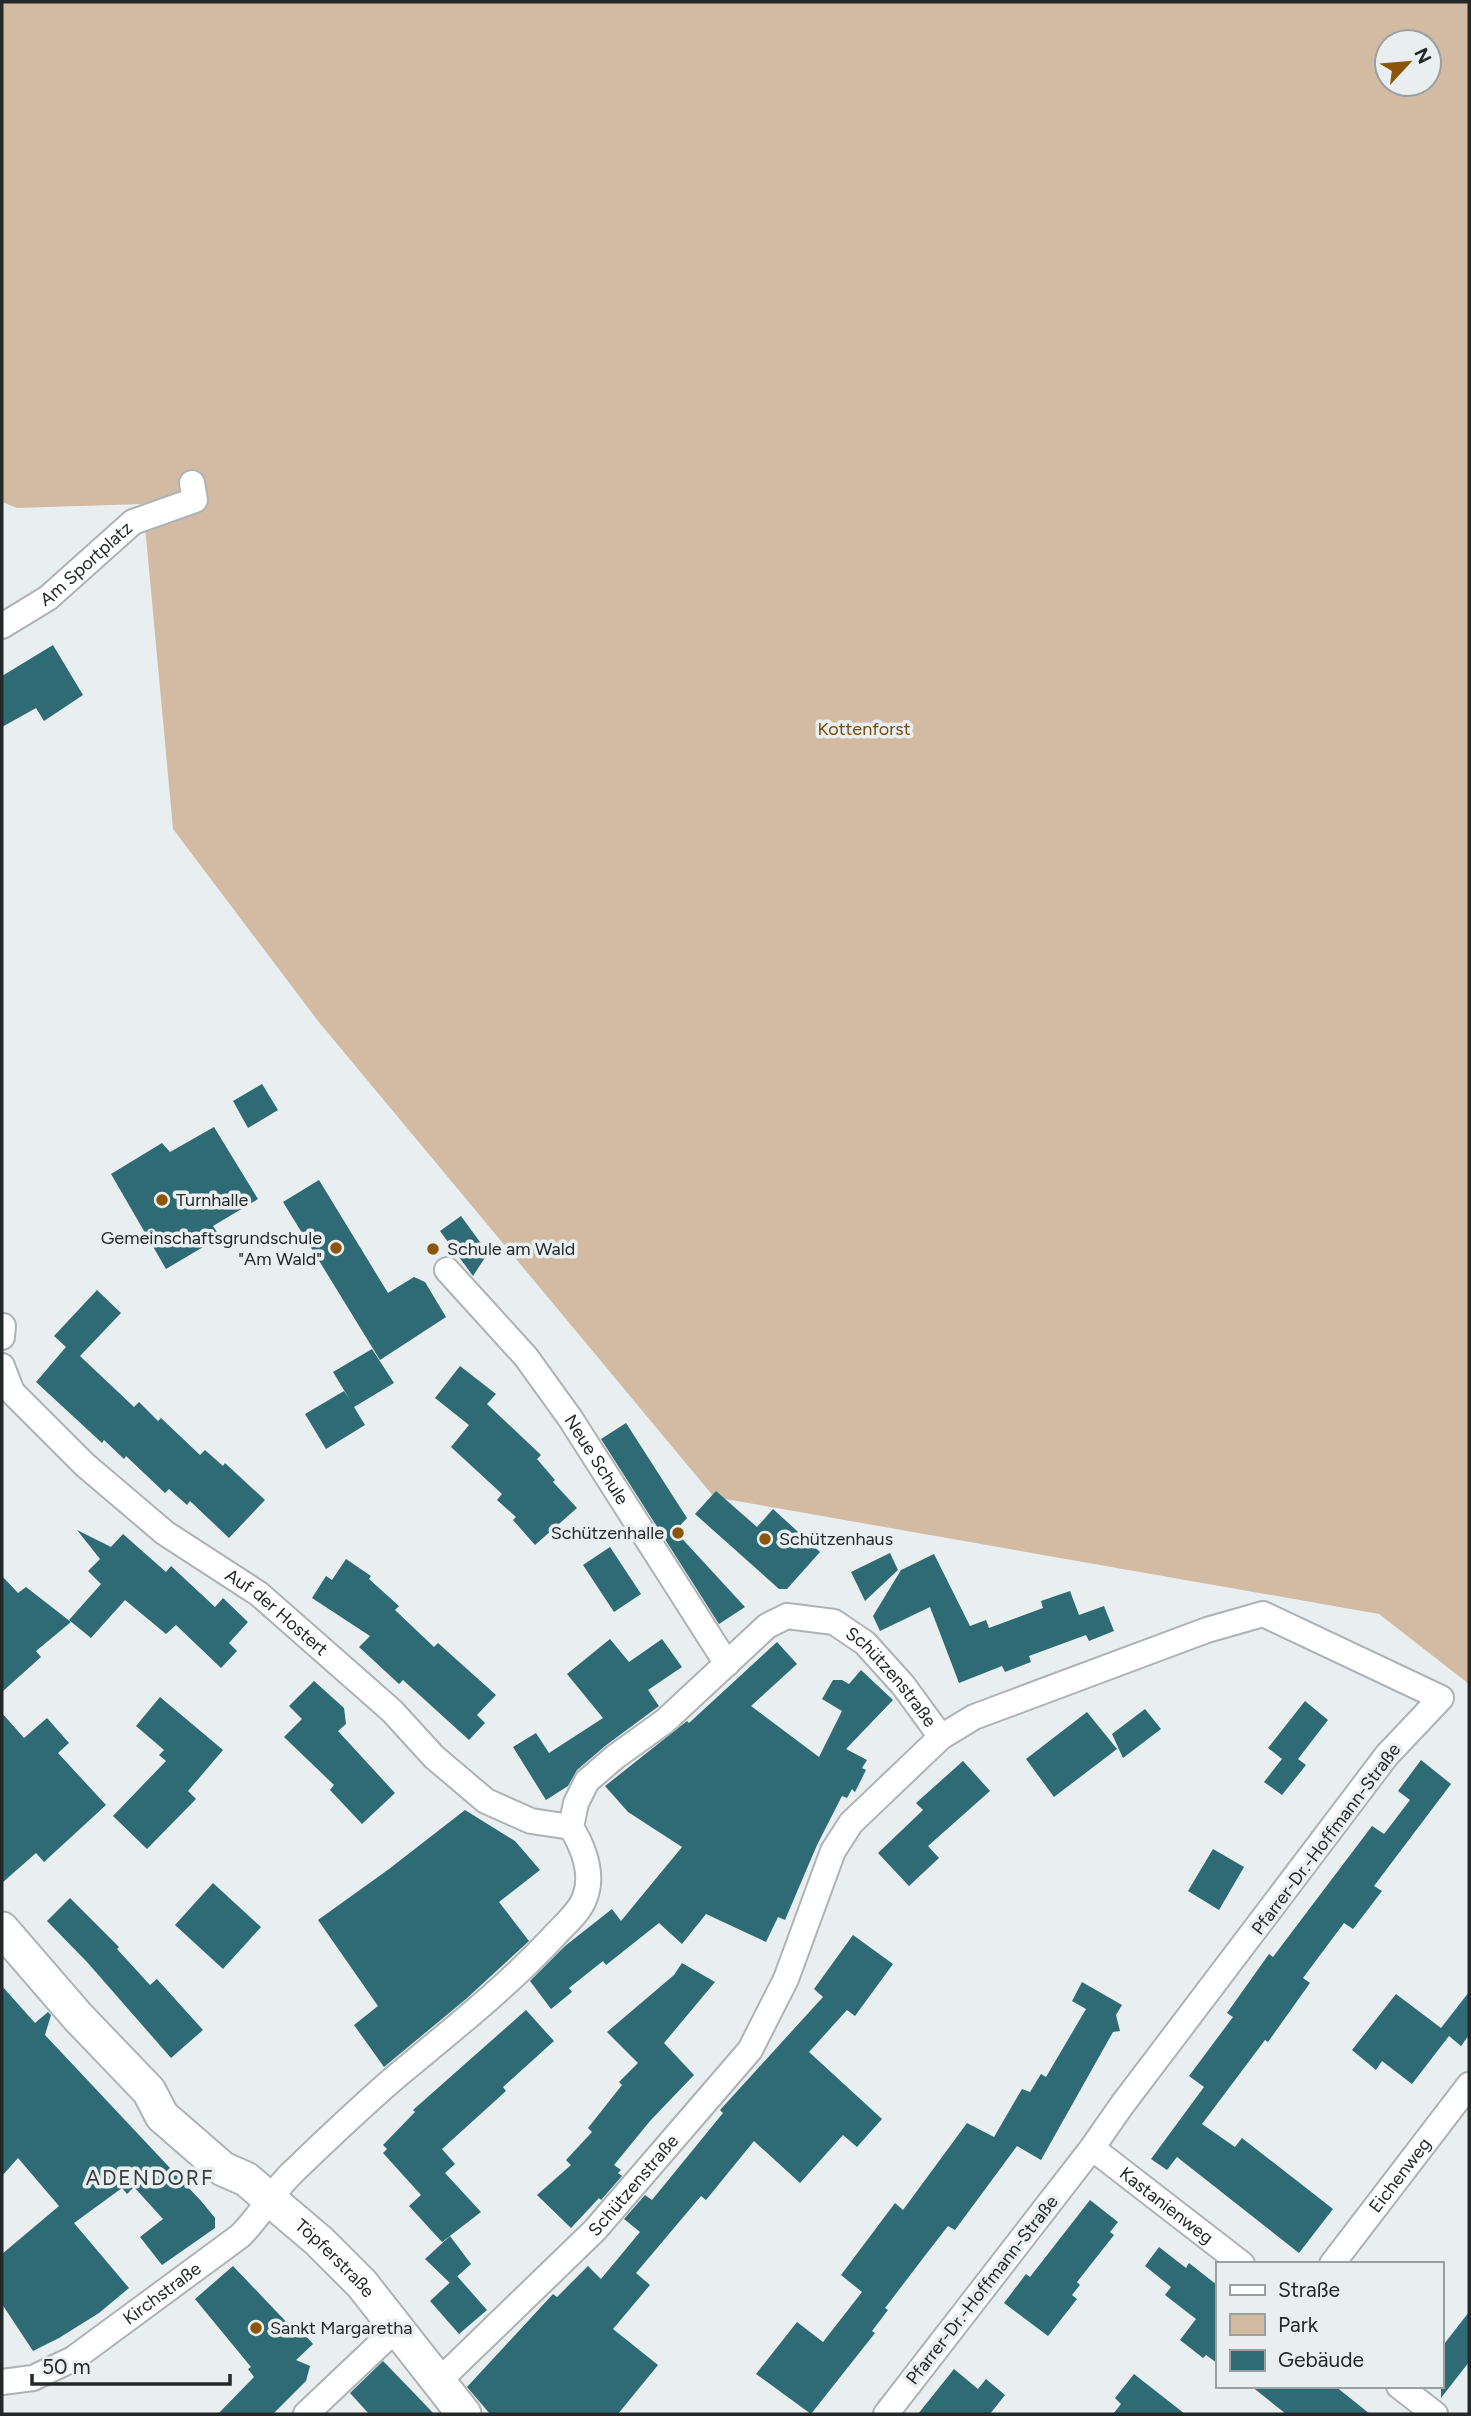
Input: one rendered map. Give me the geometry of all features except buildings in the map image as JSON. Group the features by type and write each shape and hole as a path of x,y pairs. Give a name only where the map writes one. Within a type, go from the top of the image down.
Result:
{"main road":[{"name":"Töpferstraße","path":"2,1929 78,2017 149,2091 167,2095 180,2105 235,2155 258,2189 319,2241 362,2284 464,2414"}],"street":[{"name":"Am Sportplatz","path":"2,626 48,598 134,522 195,500 192,483"},
{"name":"Neue Schule","path":"447,1270 526,1357 576,1429 727,1664"},
{"name":"Auf der Hostert","path":"2,1366 12,1392 85,1465 165,1533 260,1594 392,1711 434,1757 486,1801 531,1821 571,1827"},
{"name":"Pfarrer-Dr.-Hoffmann-Straße","path":"886,2414 1092,2148 1387,1755 1441,1698 1263,1614 1207,1630 974,1717 941,1737"},
{"name":"Schützenstraße","path":"439,2381 595,2230 750,2050 786,1979 833,1851 851,1824 941,1737 903,1685 864,1643 834,1622 788,1616 767,1626 665,1721 587,1781 576,1803 571,1827"},
{"path":"258,2189 304,2161 392,2081 496,1993 532,1960 572,1917 585,1898 588,1877 584,1848 571,1827"},
{"name":"Eichenweg","path":"1334,2262 1469,2085"},
{"name":"Kastanienweg","path":"1092,2148 1239,2262"},
{"name":"Kirchstraße","path":"2,2382 33,2378 73,2359 240,2236 256,2221 258,2189"},
{"path":"306,2414 398,2327"},
{"path":"1402,2388 1435,2414"}],"green space":[{"name":"Kottenforst","path":"2,2 1469,2 1469,1684 1379,1614 714,1497 318,1021 173,829 143,504 17,508 2,502"}],"place":[{"name":"Turnhalle","path":"162,1200"},
{"name":"Gemeinschaftsgrundschule \"Am Wald\"","path":"336,1248"},
{"name":"Schule am Wald","path":"433,1249"},
{"name":"Schützenhalle","path":"678,1533"},
{"name":"Schützenhaus","path":"765,1539"},
{"name":"Sankt Margaretha","path":"256,2328"}],"district":[{"name":"ADENDORF","path":"150,2177"}]}
